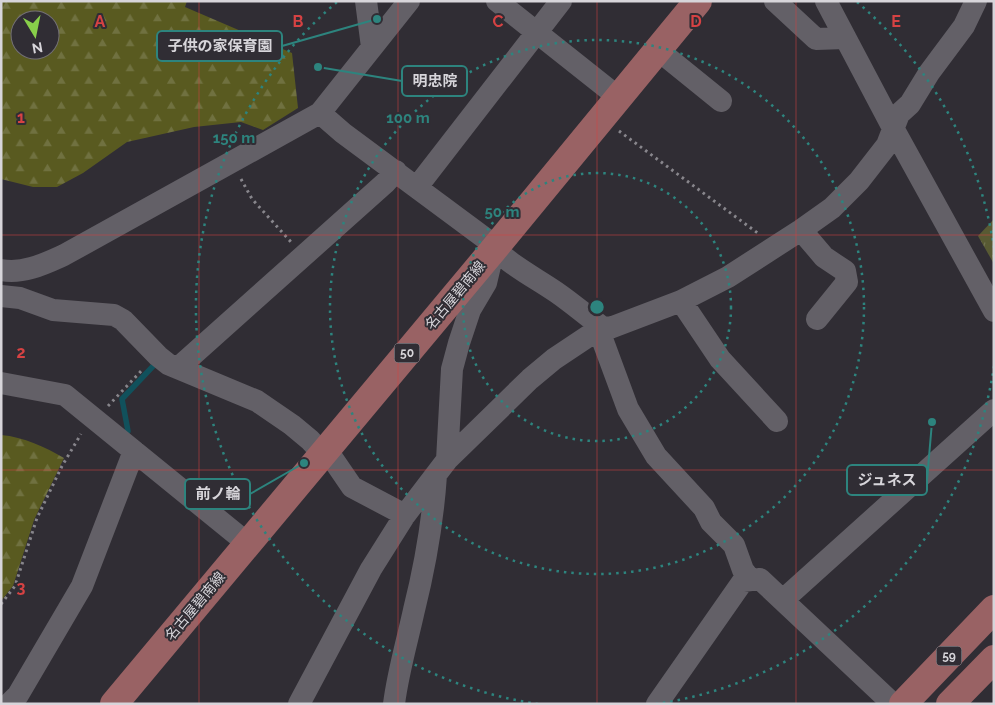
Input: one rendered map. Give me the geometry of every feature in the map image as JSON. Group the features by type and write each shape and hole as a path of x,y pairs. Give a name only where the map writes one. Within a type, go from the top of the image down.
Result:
{"main road":[{"name":"名古屋碧南線","path":"114,704 494,249 698,1"},
{"name":"59","path":"903,704 994,608"},
{"name":"59","path":"950,704 994,659"}],"street":[{"path":"366,1 372,47"},
{"path":"1,270 23,270 38,267 64,255 320,113 409,1"},
{"path":"497,1 618,97"},
{"path":"417,187 560,1"},
{"path":"775,1 816,39 845,38"},
{"path":"826,1 893,128 994,311"},
{"path":"320,113 343,133 486,239 509,262 556,293 602,327 610,328 681,301 728,277 832,208 859,181 887,145 899,114 910,104 929,72 964,26 976,1"},
{"path":"658,50 722,101"},
{"path":"178,368 385,183 396,171"},
{"path":"801,230 824,257 845,270 848,282 817,319"},
{"path":"394,704 398,678 415,609 442,467 452,369 458,343 470,310 486,282 494,249"},
{"path":"1,296 20,298 53,310 114,315 124,320 156,355 168,364 257,401 292,425 324,451 352,487 406,515"},
{"path":"681,301 720,359 777,421"},
{"path":"299,704 356,594 406,515 442,467 530,379 554,359 602,327"},
{"path":"602,327 601,336 628,409 656,456 704,508 711,522 734,545 743,570 751,580"},
{"path":"1,383 65,395 247,543"},
{"path":"783,600 994,410"},
{"path":"8,704 18,695 82,586 134,451"},
{"path":"657,704 744,581 760,579 893,704"}],"path":[{"path":"601,118 776,246"},
{"path":"232,162 252,199 303,256"},
{"path":"1,604 15,586 37,518 57,480 62,466 94,418 156,355"}],"green space":[{"path":"1,1 187,1 185,7 292,53 298,108 263,130 241,122 194,127 127,142 83,173 57,187 33,187 1,179"},
{"path":"994,219 994,264 978,236"},
{"path":"1,435 34,443 64,458 34,520 13,586 1,601"}],"waterway":[{"path":"128,431 122,399 156,363"}],"place":[{"name":"子供の家保育園","path":"377,19"},
{"name":"明忠院","path":"318,67"},
{"name":"ジュネス","path":"932,422"},
{"name":"前ノ輪","path":"304,463"}]}
